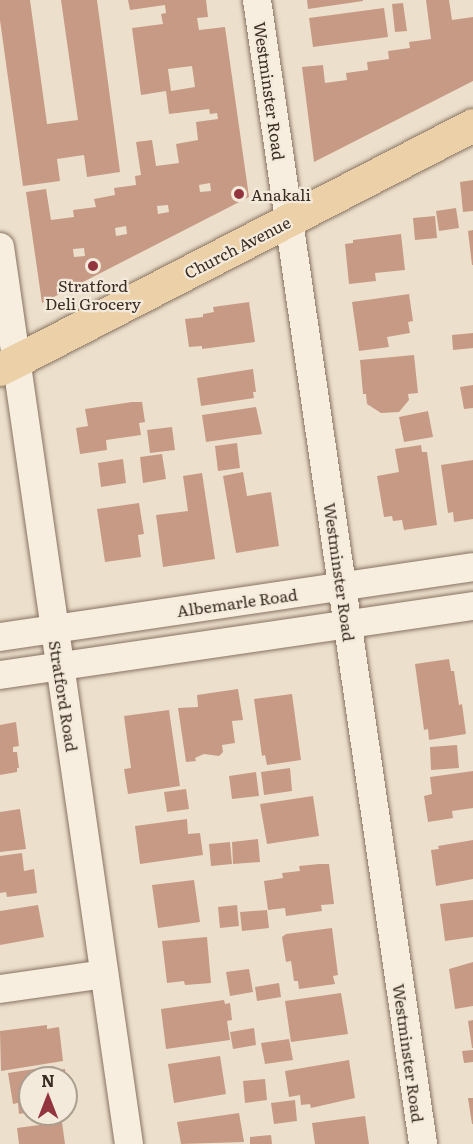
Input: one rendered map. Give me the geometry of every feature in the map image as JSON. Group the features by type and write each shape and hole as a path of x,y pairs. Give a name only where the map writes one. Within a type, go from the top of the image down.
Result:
{"main road":[{"name":"Church Avenue","path":"8,365 473,125"}],"street":[{"name":"Westminster Road","path":"257,0 423,1144"},
{"name":"Stratford Road","path":"0,247 8,365 60,666 129,1144"},
{"name":"Albemarle Road","path":"0,637 473,567"},
{"path":"0,675 473,606"},
{"path":"0,989 104,974"}],"building":[{"path":"0,0 30,0 47,124 78,120 61,0 97,0 120,172 87,177 84,155 57,159 60,181 23,186 0,20"},
{"path":"128,0 206,0 208,17 197,18 199,30 225,27 249,197 42,303 26,192 46,189 51,220 74,217 73,210 96,207 94,199 115,195 114,188 136,185 135,176 141,175 136,142 152,140 156,166 179,163 176,144 198,140 196,122 218,119 217,113 210,114 209,109 169,114 166,91 141,95 132,28 163,24 161,14 166,13 165,5 130,10","holes":["192,66 195,87 171,91 168,69","210,183 211,191 200,192 199,185","168,205 169,212 158,214 157,206","126,226 127,234 116,236 115,228","84,248 85,256 74,257 73,249"]},
{"path":"307,0 363,0 363,1 308,9"},
{"path":"426,0 449,0 452,20 473,17 473,81 314,162 302,67 323,65 325,83 347,80 346,73 368,70 367,62 389,59 388,51 410,48 409,42 431,39"},
{"path":"403,3 407,31 395,32 392,4"},
{"path":"384,8 388,37 313,47 309,18"},
{"path":"473,180 473,211 463,212 460,182"},
{"path":"456,208 459,228 439,231 436,211"},
{"path":"435,216 437,238 415,240 413,218"},
{"path":"473,230 473,265 472,265 468,231"},
{"path":"401,234 405,270 375,273 376,281 349,284 345,244 353,243 353,240"},
{"path":"409,294 413,321 408,322 410,333 387,337 389,347 359,351 352,302"},
{"path":"249,302 255,342 202,349 202,346 189,347 185,319 203,317 203,314 214,312 213,307"},
{"path":"473,333 473,348 453,350 452,335"},
{"path":"414,355 418,393 408,394 409,400 399,412 381,413 367,404 366,394 363,394 360,360"},
{"path":"253,369 256,392 253,392 254,398 201,406 197,378"},
{"path":"473,385 473,408 464,409 460,387"},
{"path":"142,402 145,422 139,423 141,435 106,440 107,450 80,454 76,428 88,426 85,409"},
{"path":"256,407 262,434 206,442 202,415"},
{"path":"428,411 433,437 404,442 399,417"},
{"path":"172,427 175,450 150,453 147,430"},
{"path":"237,443 240,468 218,471 215,446"},
{"path":"421,445 422,452 427,452 437,525 404,530 402,520 393,521 392,516 384,517 377,476 399,472 395,449"},
{"path":"162,454 166,479 143,483 140,457"},
{"path":"123,459 126,483 101,487 98,463"},
{"path":"473,460 473,519 454,522 453,512 448,513 441,465"},
{"path":"243,472 247,496 271,492 279,546 236,553 223,476"},
{"path":"202,473 215,559 163,567 156,515 188,511 183,476"},
{"path":"139,503 144,534 138,535 141,557 105,562 97,509"},
{"path":"449,659 451,671 454,671 459,705 462,704 466,734 429,740 428,729 424,730 415,664"},
{"path":"238,689 243,720 232,721 235,743 222,745 223,752 219,756 204,754 195,758 196,761 186,762 178,708 198,707 197,695"},
{"path":"292,694 301,760 267,765 265,755 262,756 254,699"},
{"path":"169,710 180,786 128,794 124,769 131,768 124,716"},
{"path":"16,722 19,746 13,747 13,752 17,752 19,768 17,772 0,775 0,725"},
{"path":"457,745 459,768 431,770 430,747"},
{"path":"290,768 292,791 264,795 261,772"},
{"path":"473,771 473,808 452,811 453,818 428,822 424,796 432,794 430,777"},
{"path":"256,772 259,796 232,799 229,776"},
{"path":"186,789 189,809 167,812 164,792"},
{"path":"313,796 319,836 267,844 260,804"},
{"path":"20,809 26,849 0,852 0,812"},
{"path":"187,819 188,834 200,833 203,855 140,864 135,826"},
{"path":"258,839 260,862 233,864 232,842"},
{"path":"473,840 473,879 436,886 431,850 439,849 438,846"},
{"path":"230,842 232,864 211,866 209,844"},
{"path":"22,853 24,871 34,869 37,893 7,897 6,892 0,893 0,856"},
{"path":"329,864 334,904 321,905 322,911 286,916 285,908 268,910 264,881 283,878 282,873 300,871 299,866"},
{"path":"194,880 200,922 158,928 152,885"},
{"path":"473,900 473,937 445,941 440,904"},
{"path":"38,905 44,937 0,945 0,911"},
{"path":"237,905 239,926 220,928 218,907"},
{"path":"267,910 269,928 242,931 240,912"},
{"path":"332,928 338,975 333,976 335,984 299,989 298,981 294,981 291,961 286,962 282,937 286,934"},
{"path":"207,937 211,983 185,985 184,981 167,983 162,941"},
{"path":"473,962 473,1006 455,1009 449,969"},
{"path":"249,969 253,992 230,996 226,972"},
{"path":"279,983 281,997 257,1001 255,987"},
{"path":"341,993 348,1034 291,1042 285,1001"},
{"path":"224,1000 225,1004 230,1003 232,1020 227,1021 230,1040 166,1049 161,1009"},
{"path":"473,1020 473,1048 472,1048 468,1021"},
{"path":"47,1025 47,1029 59,1027 63,1061 18,1066 18,1068 1,1071 0,1031"},
{"path":"254,1028 256,1045 233,1049 230,1032"},
{"path":"289,1039 293,1060 265,1064 261,1043"},
{"path":"473,1050 473,1062 464,1063 462,1051"},
{"path":"220,1056 226,1094 174,1103 168,1064"},
{"path":"349,1060 355,1098 311,1108 310,1104 301,1105 300,1095 289,1097 285,1071"},
{"path":"18,1071 18,1103 13,1104 8,1073"},
{"path":"265,1079 267,1100 245,1103 243,1081"},
{"path":"468,1098 473,1098 473,1124 472,1124"},
{"path":"295,1100 297,1121 274,1124 271,1103"},
{"path":"239,1113 244,1142 181,1144 177,1122"},
{"path":"365,1116 369,1144 315,1144 312,1123"},
{"path":"63,1126 65,1144 19,1144 17,1128"},
{"path":"271,1135 272,1144 250,1144 250,1137"}],"place":[{"name":"Anakali","path":"239,194"},
{"name":"Stratford Deli Grocery","path":"93,266"}]}
